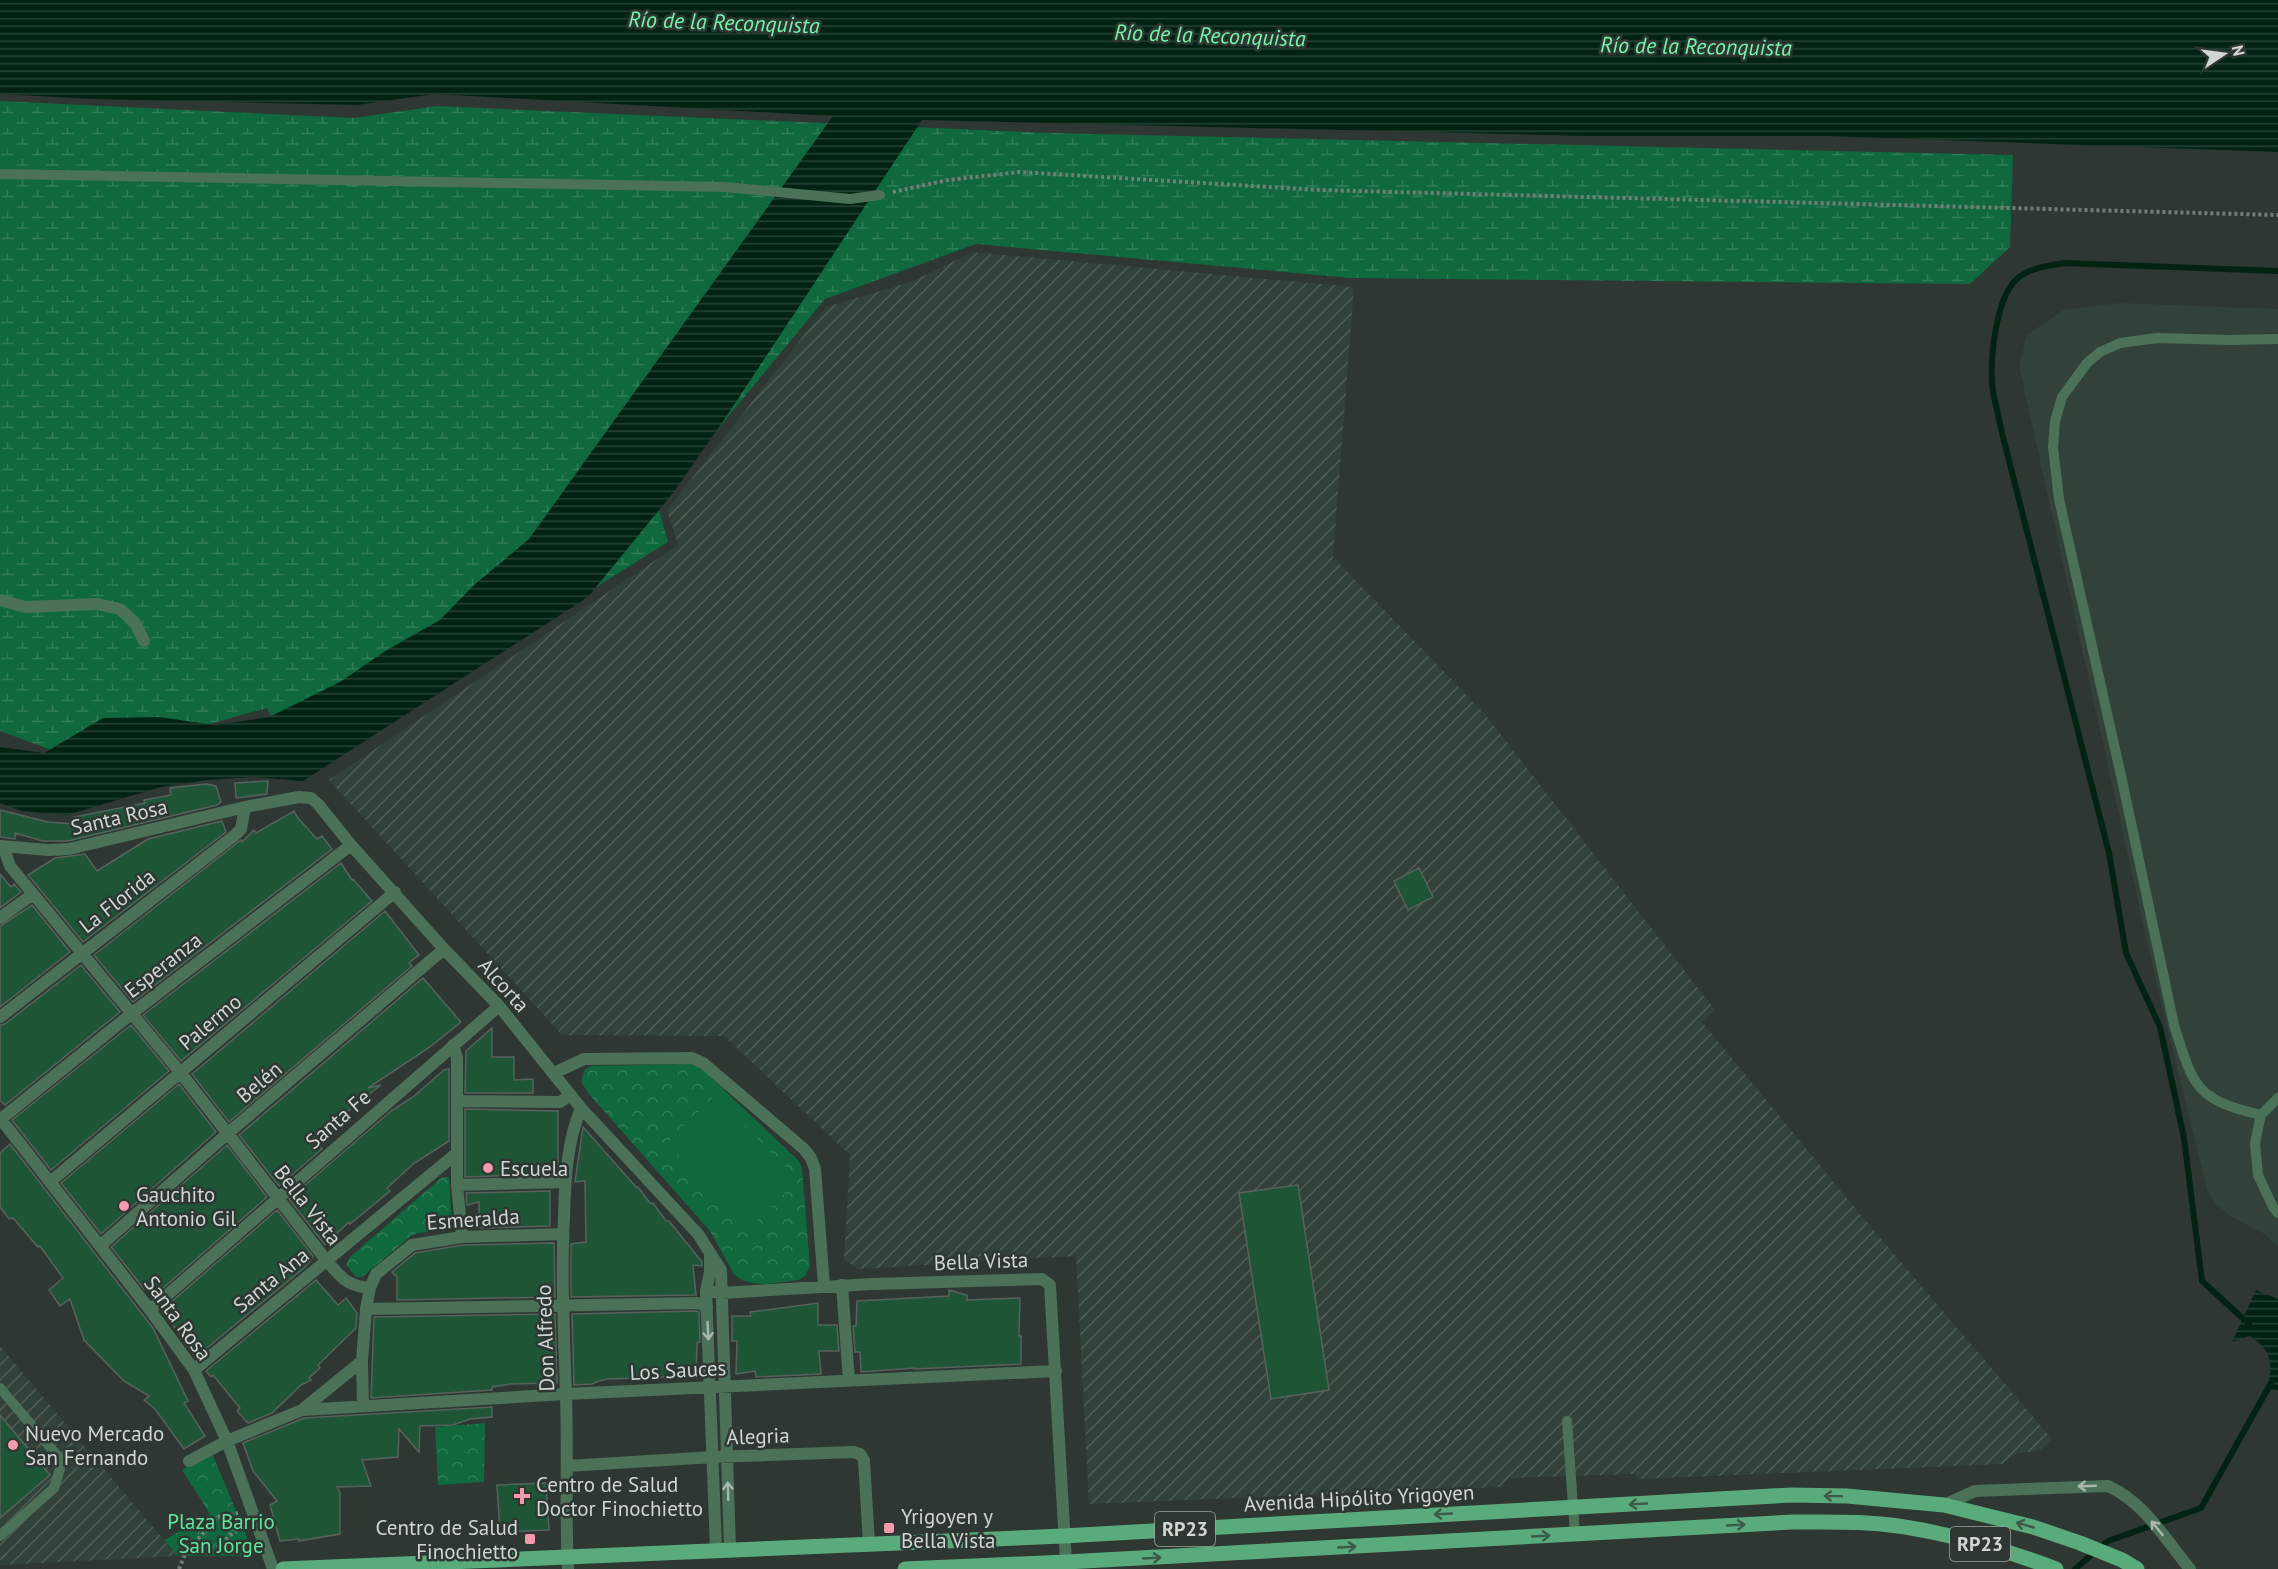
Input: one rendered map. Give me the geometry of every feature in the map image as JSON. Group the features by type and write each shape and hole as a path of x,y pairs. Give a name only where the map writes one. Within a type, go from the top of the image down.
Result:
{"main road":[{"name":"Avenida Hipólito Yrigoyen","path":"283,1569 568,1564 723,1549 1063,1536 1791,1495 1847,1496 1944,1505 2033,1527 2080,1543 2122,1560 2137,1569"},
{"name":"RP23","path":"905,1569 1793,1522 1872,1524 1924,1530 1976,1542 2056,1569"}],"street":[{"path":"0,600 25,607 97,604 120,609 135,623 144,641"},
{"name":"Alcorta","path":"245,807 299,797 311,798 318,804 351,845 444,949 499,1006 582,1108 698,1234 721,1270 725,1388 720,1457 723,1549"},
{"name":"Santa Rosa","path":"2,846 49,850 69,849 245,807"},
{"name":"La Florida","path":"0,1017 234,836 241,829 245,807"},
{"name":"Esperanza","path":"1,1119 131,1014 351,845"},
{"name":"Bella Vista","path":"2,846 10,866 180,1072 326,1260 345,1282 356,1287 370,1288"},
{"name":"Palermo","path":"50,1182 395,892"},
{"path":"0,918 33,894"},
{"name":"Belén","path":"100,1246 444,949"},
{"name":"Santa Fe","path":"150,1310 276,1197 499,1006"},
{"path":"453,1045 457,1058 457,1185 462,1237"},
{"path":"554,1072 584,1059 692,1058 703,1063 804,1149 811,1158 815,1169 824,1286"},
{"path":"458,1101 560,1102 571,1095"},
{"name":"Don Alfredo","path":"568,1564 566,1394 562,1305 563,1234 565,1182 572,1131 582,1108"},
{"name":"Santa Rosa","path":"1,1119 194,1370 227,1441 273,1569"},
{"name":"Santa Ana","path":"194,1370 457,1153"},
{"path":"457,1185 565,1182"},
{"name":"Esmeralda","path":"370,1288 376,1274 412,1245 462,1237 563,1234"},
{"name":"Alcorta","path":"709,1252 710,1272 706,1291 710,1389 720,1457"},
{"name":"Bella Vista","path":"706,1291 721,1293 824,1286 1042,1279 1050,1285 1066,1562"},
{"path":"842,1286 849,1381"},
{"path":"363,1405 362,1361 370,1288"},
{"path":"366,1309 698,1303 707,1307"},
{"name":"Los Sauces","path":"189,1461 227,1441 302,1410 362,1361"},
{"name":"Los Sauces","path":"302,1410 566,1394 1056,1371"},
{"name":"Alegria","path":"567,1466 854,1452 860,1454 864,1460 869,1544"},
{"path":"1944,1505 1975,1491 2108,1486 2124,1493 2139,1507 2190,1569"}],"lane":[{"path":"0,174 725,187 850,199 880,195"},
{"path":"2260,1115 2214,1101 2199,1089 2186,1062 2174,1025 2059,499 2053,447 2055,421 2062,397 2087,363 2100,352 2120,343 2157,338 2278,339"},
{"path":"2278,1098 2260,1115 2255,1143 2258,1176 2278,1213"},
{"path":"0,1388 60,1459 60,1469 54,1488 0,1536"},
{"path":"1567,1421 1569,1476 1575,1534"}],"path":[{"path":"880,195 948,180 1020,172 1319,190 2278,215"},
{"path":"179,1569 185,1554 217,1517 252,1511"},
{"path":"217,1548 239,1527 235,1514"}],"shaded area":[{"path":"973,252 1354,287 1333,557 1485,714 1715,1010 1702,1022 1860,1214 2052,1439 2040,1451 2017,1453 2003,1464 1638,1479 1634,1474 1509,1478 1500,1487 1089,1504 1076,1256 859,1269 844,1260 850,1155 724,1036 562,1035 329,780 678,545 667,510 826,307 911,282"},
{"path":"2119,303 2278,309 2278,1247 2266,1235 2229,1215 2215,1203 2207,1190 2154,973 2019,366 2027,335 2063,310"},
{"path":"0,1346 164,1540 178,1556 0,1565"}],"green space":[{"path":"0,101 354,118 437,106 1049,133 2013,155 2010,247 1970,284 1351,278 976,244 825,299 657,503 668,542 299,773 267,708 184,731 65,755 0,731"},
{"path":"691,1064 706,1073 799,1161 802,1169 810,1266 805,1276 799,1280 756,1283 748,1282 734,1274 710,1231 589,1094 581,1082 585,1069 592,1066"},
{"path":"715,1095 798,1180 750,1228 667,1143"},
{"path":"442,1177 449,1177 452,1225 448,1230 418,1233 411,1236 362,1277 356,1277 346,1265 350,1257"},
{"path":"485,1423 484,1482 438,1485 435,1427"},
{"name":"Plaza Barrio San Jorge","path":"212,1453 249,1542 249,1556 178,1556 164,1540 210,1514 182,1470"}],"water":[{"name":"Río de la Reconquista","path":"0,0 2278,0 2278,152 1826,136 1587,136 922,120 726,417 673,493 588,597 303,781 254,777 207,780 161,787 67,815 22,811 0,803 0,747 44,753 103,718 159,717 215,725 269,717 340,682 387,650 440,620 474,585 529,539 833,116 434,94 357,105 92,99 0,94"},
{"path":"2256,1290 2278,1299 2278,1390 2268,1389 2270,1359 2264,1348 2250,1336 2232,1342"}],"building":[{"path":"268,781 267,794 236,798 235,783"},
{"path":"206,784 216,786 221,802 217,805 68,841 43,841 15,833 15,839 0,837 0,810 48,822 75,824 74,817 145,803 144,800 171,795 170,788"},
{"path":"294,811 317,839 322,836 332,849 133,1002 94,955 241,840 242,842 254,830 256,833"},
{"path":"222,821 226,832 83,942 28,875 55,858 85,854 97,871 148,839"},
{"path":"341,863 352,880 372,901 181,1061 143,1015"},
{"path":"1419,868 1433,897 1408,910 1394,881"},
{"path":"0,874 11,887 14,884 21,892 0,908"},
{"path":"32,905 70,952 0,1007 0,926"},
{"path":"385,911 419,955 409,963 412,966 229,1122 192,1074"},
{"path":"81,965 120,1012 5,1105 0,1100 0,1025 5,1024"},
{"path":"423,978 461,1022 430,1047 368,1088 381,1085 314,1138 322,1149 279,1186 239,1135"},
{"path":"131,1025 169,1071 51,1170 12,1120"},
{"path":"492,1028 492,1057 514,1057 514,1080 533,1079 533,1093 465,1093 466,1051"},
{"path":"449,1069 449,1141 413,1164 387,1188 390,1191 350,1224 349,1222 325,1245 289,1199 391,1111 413,1097 444,1070"},
{"path":"179,1084 216,1132 101,1234 61,1183"},
{"path":"465,1109 558,1111 558,1174 465,1177"},
{"path":"583,1127 650,1203 653,1203 666,1221 669,1221 702,1262 702,1266 693,1265 696,1295 571,1297 571,1244 586,1242 585,1181 575,1182"},
{"path":"10,1144 153,1328 188,1401 184,1403 205,1436 184,1449 155,1409 144,1400 149,1396 124,1381 84,1340 70,1299 60,1306 49,1290 63,1278 40,1246 38,1247 13,1218 9,1219 0,1207 0,1153"},
{"path":"227,1145 267,1197 153,1297 111,1247"},
{"path":"1298,1185 1329,1390 1271,1399 1239,1193"},
{"path":"550,1191 550,1226 479,1228 479,1202 467,1205 466,1193"},
{"path":"277,1210 313,1256 311,1260 196,1357 162,1310"},
{"path":"554,1243 555,1297 397,1300 397,1277 392,1272 415,1253 463,1245"},
{"path":"316,1280 338,1305 346,1298 357,1313 356,1328 318,1365 320,1368 309,1378 311,1380 301,1385 272,1413 248,1423 237,1411 240,1408 213,1375 211,1377 206,1371"},
{"path":"949,1290 967,1295 967,1300 1020,1298 1021,1364 861,1372 860,1352 855,1352 853,1326 856,1326 857,1301 949,1296"},
{"path":"818,1303 818,1325 837,1325 839,1351 819,1351 821,1374 756,1377 755,1371 736,1374 737,1341 732,1341 732,1316 751,1316 750,1312"},
{"path":"699,1312 700,1342 697,1343 696,1376 608,1379 592,1384 574,1385 572,1314"},
{"path":"555,1314 557,1383 511,1384 492,1387 492,1390 371,1398 374,1317"},
{"path":"492,1407 492,1417 470,1419 453,1425 420,1426 419,1452 399,1429 398,1457 362,1460 371,1486 337,1487 340,1493 340,1534 299,1541 299,1539 280,1541 270,1505 277,1501 253,1471 243,1443 304,1418"},
{"name":"Nuevo Mercado San Fernando","path":"0,1415 50,1475 0,1518"},
{"path":"546,1483 549,1530 500,1532 497,1485"}],"waterway":[{"path":"2249,1324 2202,1281 2184,1138 2160,1027 2126,953 2109,853 2002,433 1993,392 1992,366 1998,320 2007,293 2018,278 2037,268 2064,263 2278,271"},
{"path":"2075,1569 2108,1541 2201,1508 2271,1383"}],"place":[{"name":"Escuela","path":"488,1168"},
{"name":"Gauchito Antonio Gil","path":"124,1206"},
{"name":"Nuevo Mercado San Fernando","path":"13,1445"},
{"name":"Centro de Salud Doctor Finochietto","path":"522,1496"},
{"name":"Yrigoyen y Bella Vista","path":"889,1528"},
{"name":"Centro de Salud Finochietto","path":"530,1539"}]}
